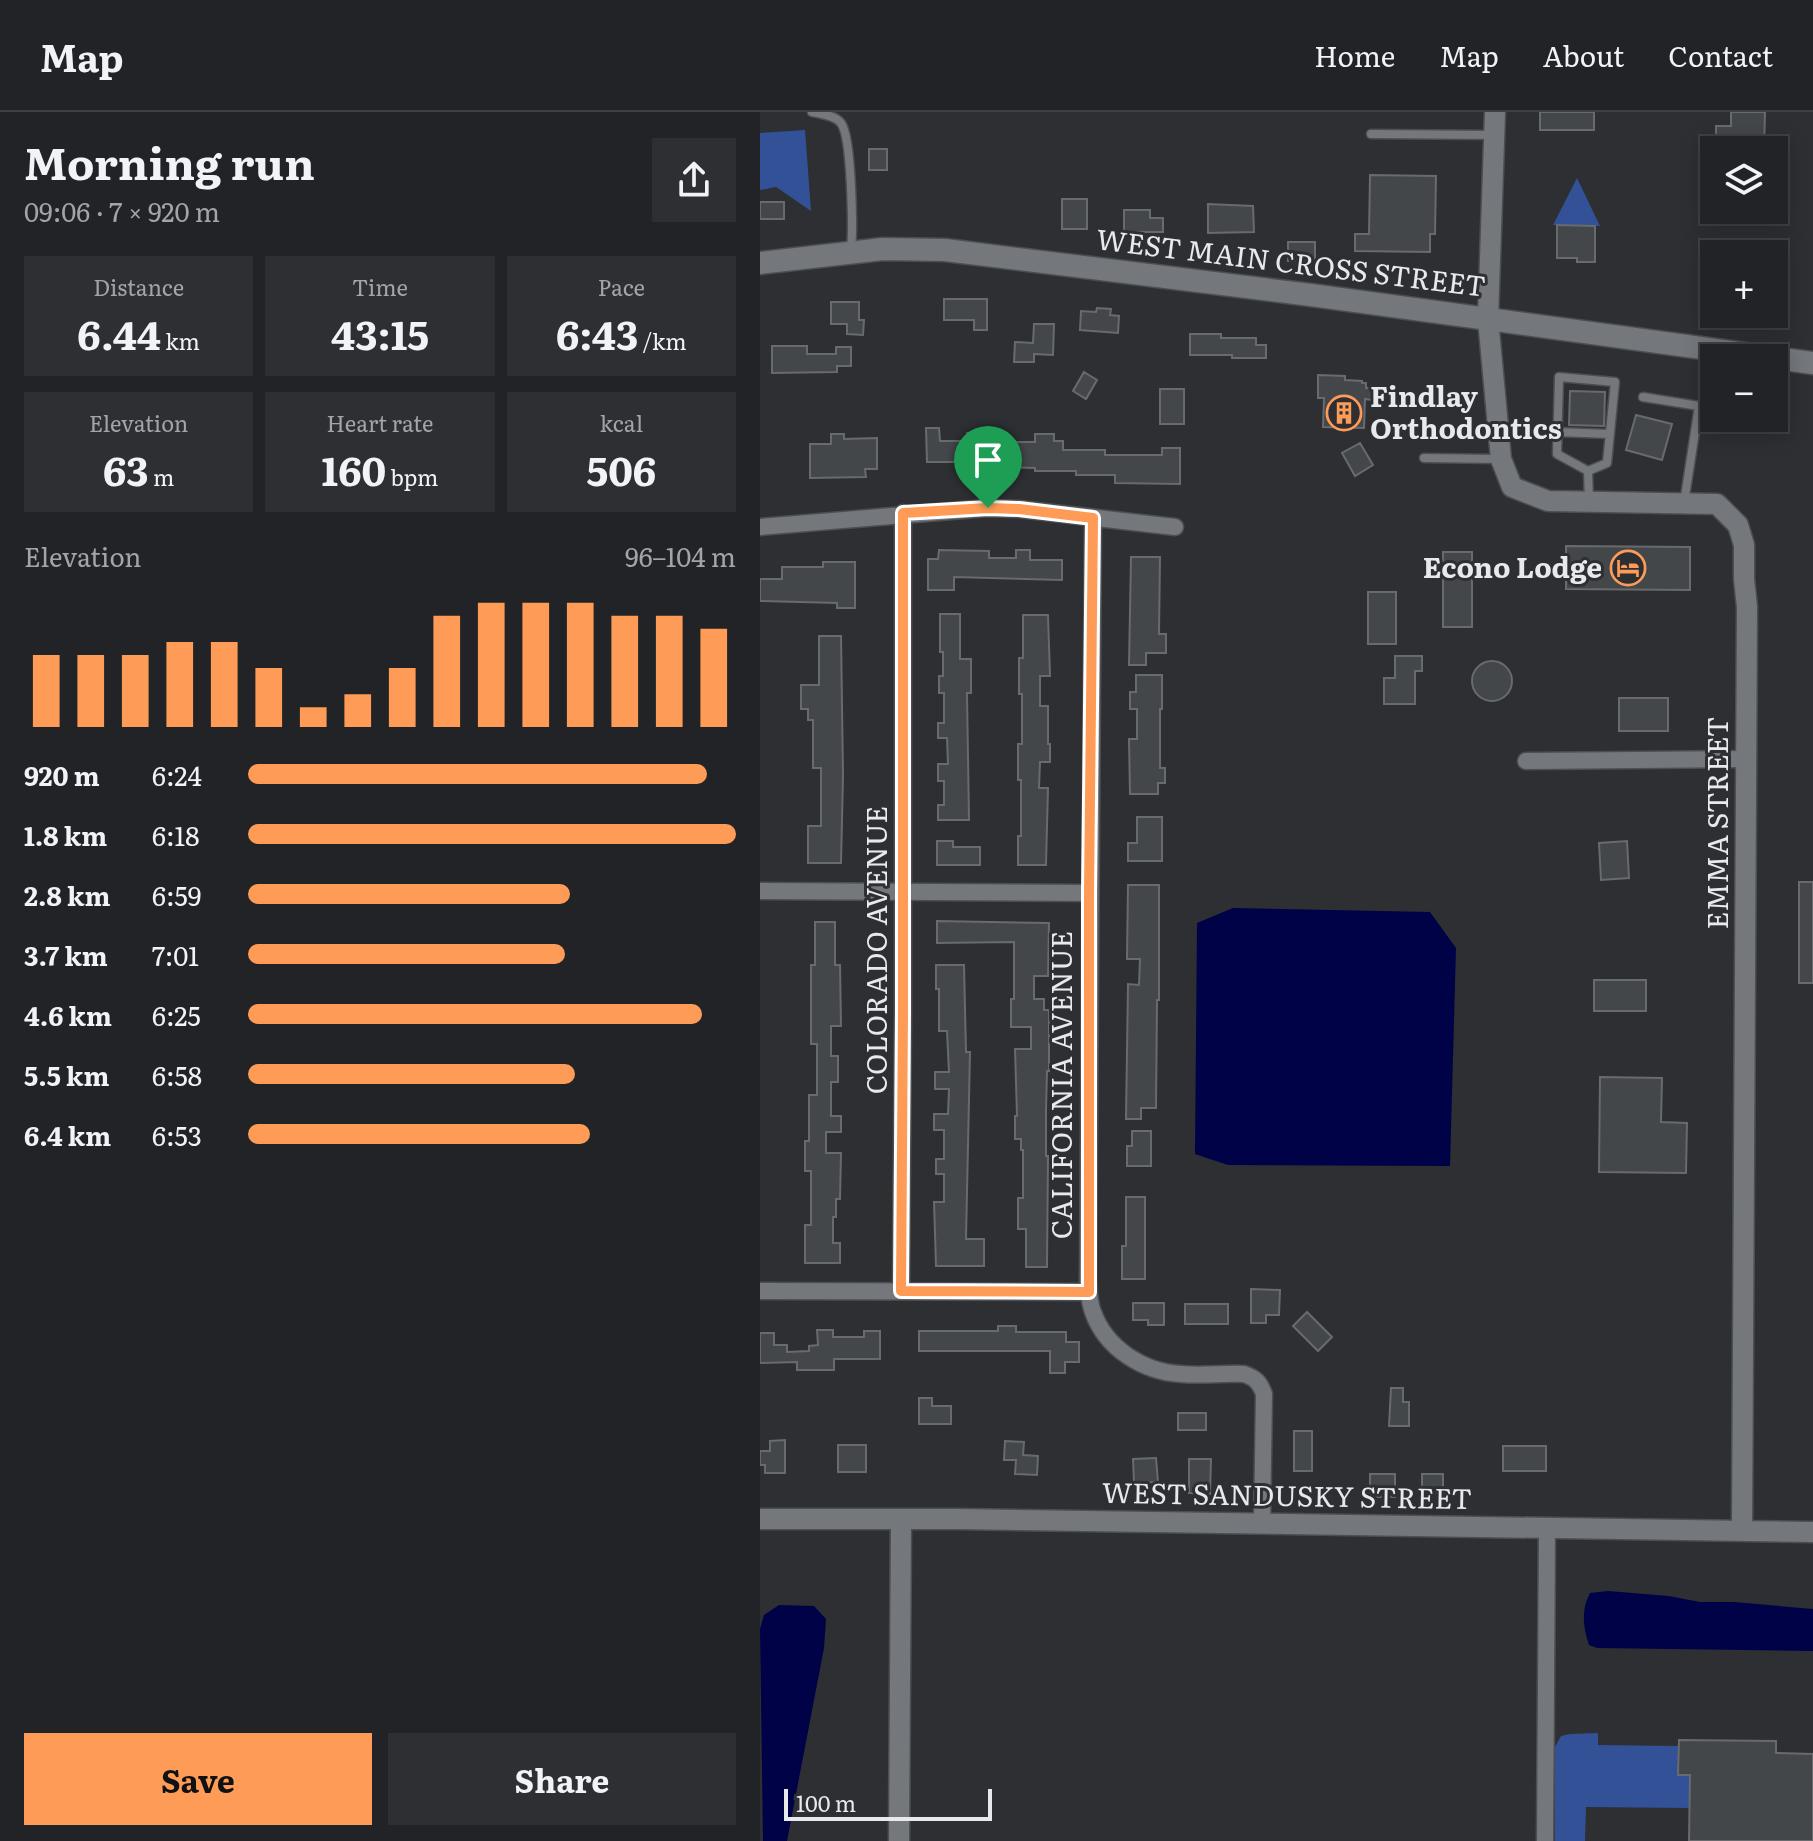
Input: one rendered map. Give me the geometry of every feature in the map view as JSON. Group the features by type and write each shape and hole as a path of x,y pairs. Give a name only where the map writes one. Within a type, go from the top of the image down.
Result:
{"main road":[{"name":"WEST MAIN CROSS STREET","path":"760,263 851,251 914,248 1008,257 1813,363"}],"street":[{"name":"EMMA STREET","path":"1495,112 1488,319 1501,459 1512,487 1548,501 1717,504 1738,525 1744,545 1747,607 1742,1531"},
{"path":"760,527 988,508 1175,527"},
{"name":"COLORADO AVENUE","path":"901,1291 903,513"},
{"name":"CALIFORNIA AVENUE","path":"1093,518 1089,893 1090,1302 1097,1322 1108,1339 1141,1364 1181,1375 1244,1374 1254,1377 1261,1384 1264,1394 1262,1525"},
{"path":"1526,761 1746,759"},
{"path":"760,891 1089,893"},
{"path":"760,1291 1089,1292"},
{"name":"WEST SANDUSKY STREET","path":"760,1519 1813,1532"},
{"path":"899,1841 901,1519"},
{"path":"1545,1841 1547,1528"}],"lane":[{"path":"812,112 833,117 840,122 843,130 853,222 851,251"},
{"path":"1371,134 1495,135"},
{"path":"1559,377 1615,382 1607,463 1588,471 1557,454 1559,377"},
{"path":"1643,397 1699,406 1684,503"},
{"path":"1557,432 1610,434"},
{"path":"1424,458 1501,459"},
{"path":"1588,471 1589,502"}],"shaded area":[{"path":"805,130 811,211 776,187 760,190 760,133"},
{"path":"1577,178 1600,226 1553,225"},
{"path":"1233,908 1430,912 1456,948 1450,1166 1228,1165 1195,1154 1197,923"},
{"path":"1608,1591 1700,1602 1813,1609 1813,1651 1597,1648 1589,1645 1587,1639 1585,1605 1590,1593"},
{"path":"779,1605 814,1606 826,1619 824,1648 787,1841 763,1841 760,1629 764,1615"},
{"path":"1598,1733 1598,1745 1679,1746 1678,1774 1690,1775 1689,1808 1586,1807 1585,1841 1555,1841 1555,1747 1561,1736"}],"building":[{"path":"1540,112 1594,112 1594,130 1540,130"},
{"path":"1731,112 1765,112 1764,136 1716,136 1716,126 1731,126"},
{"path":"869,149 887,149 887,170 869,170"},
{"path":"1370,175 1436,176 1435,234 1430,234 1430,252 1355,251 1355,234 1369,234"},
{"path":"1062,199 1087,199 1087,229 1062,229"},
{"path":"760,202 784,202 784,219 760,219"},
{"path":"1208,204 1253,206 1254,232 1208,233"},
{"path":"1124,210 1150,210 1150,218 1163,218 1163,232 1124,232"},
{"path":"1557,225 1595,226 1595,262 1557,258"},
{"path":"1288,242 1315,242 1315,261 1288,261"},
{"path":"944,299 987,299 987,330 974,330 974,320 944,320"},
{"path":"831,302 859,302 859,320 864,320 863,335 847,334 847,324 831,324"},
{"path":"1097,308 1111,309 1110,315 1119,316 1118,333 1080,330 1081,311 1096,312"},
{"path":"1034,324 1054,324 1053,355 1034,354 1034,362 1014,362 1015,342 1033,343"},
{"path":"1190,334 1256,338 1256,345 1266,345 1266,358 1190,355"},
{"path":"772,346 807,346 807,354 836,354 836,347 851,347 851,366 837,366 837,372 772,373"},
{"path":"1084,372 1097,380 1086,399 1073,391"},
{"name":"Findlay Orthodontics","path":"1318,375 1345,376 1345,380 1362,381 1366,383 1366,388 1372,388 1372,400 1365,399 1364,428 1323,427 1324,398 1318,398"},
{"path":"1160,389 1184,389 1184,424 1160,424"},
{"path":"1570,391 1605,392 1604,426 1569,425"},
{"path":"1636,415 1672,424 1662,460 1626,450"},
{"path":"926,428 939,428 940,441 967,441 967,433 992,434 992,442 1035,442 1035,434 1054,434 1054,441 1063,441 1063,450 1105,450 1105,455 1162,455 1162,448 1180,448 1180,484 1115,483 1115,475 1076,475 1076,471 1035,471 1035,468 927,462"},
{"path":"831,434 844,434 844,439 877,438 877,469 865,469 866,477 810,478 810,444 831,444"},
{"path":"1360,443 1373,465 1355,476 1342,453"},
{"name":"Econo Lodge","path":"1566,546 1690,547 1690,590 1566,589"},
{"path":"939,550 989,551 989,558 1016,558 1016,550 1030,550 1030,560 1062,560 1062,580 954,577 954,590 928,590 928,559 938,559"},
{"path":"1443,552 1472,552 1472,627 1443,627"},
{"path":"1131,557 1160,557 1159,634 1166,634 1166,653 1146,653 1146,665 1129,665"},
{"path":"823,562 855,562 855,608 837,608 837,603 760,601 760,579 782,579 782,567 823,567"},
{"path":"1368,592 1396,592 1396,644 1368,644"},
{"path":"940,614 960,614 960,659 971,659 971,693 967,693 969,820 938,820 938,805 944,805 944,781 938,781 938,764 948,764 947,738 938,738 938,723 944,723 944,693 939,693 939,676 943,676"},
{"path":"1023,615 1048,615 1050,676 1040,676 1040,706 1048,706 1050,762 1040,762 1039,788 1048,788 1046,865 1018,865 1021,780 1018,780 1018,744 1022,744 1019,658 1023,658"},
{"path":"819,636 841,636 841,863 808,863 808,826 821,826 821,768 813,768 813,720 808,720 808,709 801,709 801,685 819,685"},
{"path":"1395,656 1422,656 1422,671 1415,671 1415,704 1384,704 1384,678 1395,678"},
{"path":"1492,661 1506,667 1512,681 1506,695 1492,701 1478,695 1472,681 1478,667"},
{"path":"1136,675 1162,675 1160,768 1165,768 1165,783 1158,783 1158,794 1130,794 1129,739 1137,739 1137,709 1130,709 1130,692 1136,692"},
{"path":"1619,698 1668,698 1668,731 1619,731"},
{"path":"1137,817 1162,817 1162,861 1128,861 1128,843 1137,843"},
{"path":"937,841 953,841 953,847 980,847 980,865 937,865"},
{"path":"1627,841 1629,878 1601,880 1599,843"},
{"path":"1799,882 1813,882 1813,983 1799,983"},
{"path":"1128,885 1159,885 1156,1108 1141,1108 1141,1119 1126,1119 1128,984 1139,985 1140,959 1127,959"},
{"path":"937,921 1049,923 1048,976 1034,976 1034,999 1044,999 1044,1010 1049,1010 1047,1267 1026,1267 1026,1229 1018,1229 1018,1198 1023,1198 1023,1150 1021,1139 1015,1139 1015,1049 1031,1049 1031,1027 1011,1027 1014,942 937,943"},
{"path":"815,922 835,922 835,965 840,965 841,1026 831,1026 831,1056 838,1056 838,1082 831,1082 831,1116 841,1116 841,1132 826,1132 826,1153 841,1153 840,1199 836,1199 836,1217 833,1217 833,1243 840,1243 840,1263 805,1263 805,1225 811,1225 811,1171 805,1171 805,1141 809,1141 809,1095 817,1095 817,1044 811,1044 811,965 815,965"},
{"path":"936,965 964,965 966,1052 970,1052 966,1239 984,1239 984,1266 936,1266 934,1202 944,1202 944,1174 936,1174 936,1159 944,1159 944,1130 934,1130 934,1114 948,1114 949,1089 935,1089 935,1072 949,1072 947,1031 939,1031"},
{"path":"1594,980 1646,980 1646,1011 1594,1011"},
{"path":"1600,1077 1662,1078 1661,1122 1687,1123 1686,1173 1599,1172"},
{"path":"1132,1131 1151,1131 1151,1166 1127,1166 1127,1146 1132,1146"},
{"path":"1126,1197 1145,1197 1145,1279 1122,1279"},
{"path":"1251,1289 1280,1290 1279,1315 1266,1315 1266,1323 1251,1323"},
{"path":"1133,1303 1164,1303 1164,1325 1148,1325 1148,1320 1133,1320"},
{"path":"1185,1304 1228,1304 1228,1324 1185,1324"},
{"path":"1307,1312 1332,1337 1318,1351 1293,1326"},
{"path":"998,1326 1016,1326 1016,1332 1066,1332 1066,1342 1079,1342 1079,1362 1065,1362 1065,1373 1050,1373 1050,1351 919,1351 919,1331 998,1331"},
{"path":"817,1330 833,1330 833,1337 864,1337 864,1331 880,1331 880,1359 834,1359 834,1370 797,1370 797,1362 760,1363 760,1333 774,1333 774,1345 787,1345 787,1352 809,1351 809,1346 818,1345"},
{"path":"1391,1388 1403,1388 1403,1402 1409,1402 1409,1426 1389,1426"},
{"path":"919,1398 932,1398 932,1406 951,1406 951,1424 919,1424"},
{"path":"1178,1413 1206,1413 1206,1430 1178,1430"},
{"path":"1294,1431 1312,1431 1312,1471 1294,1471"},
{"path":"785,1440 785,1473 765,1473 765,1465 760,1465 760,1451 770,1451 770,1441"},
{"path":"1005,1441 1024,1442 1023,1455 1038,1456 1037,1475 1015,1474 1016,1460 1004,1460"},
{"path":"838,1445 866,1445 866,1472 838,1472"},
{"path":"1503,1446 1546,1446 1546,1471 1503,1471"},
{"path":"1156,1458 1158,1482 1134,1483 1133,1459"},
{"path":"1189,1459 1211,1459 1210,1494 1189,1493"},
{"path":"1370,1474 1395,1474 1395,1497 1370,1497"},
{"path":"1422,1474 1443,1474 1443,1493 1422,1493"},
{"path":"1679,1740 1776,1741 1776,1753 1813,1754 1813,1841 1689,1841 1690,1775 1678,1775"}],"place":[{"name":"Findlay Orthodontics","path":"1344,413"},
{"name":"Econo Lodge","path":"1628,568"}],"route":[{"path":"988,508 1093,518 1089,1292 901,1291 903,513 988,508"}]}
